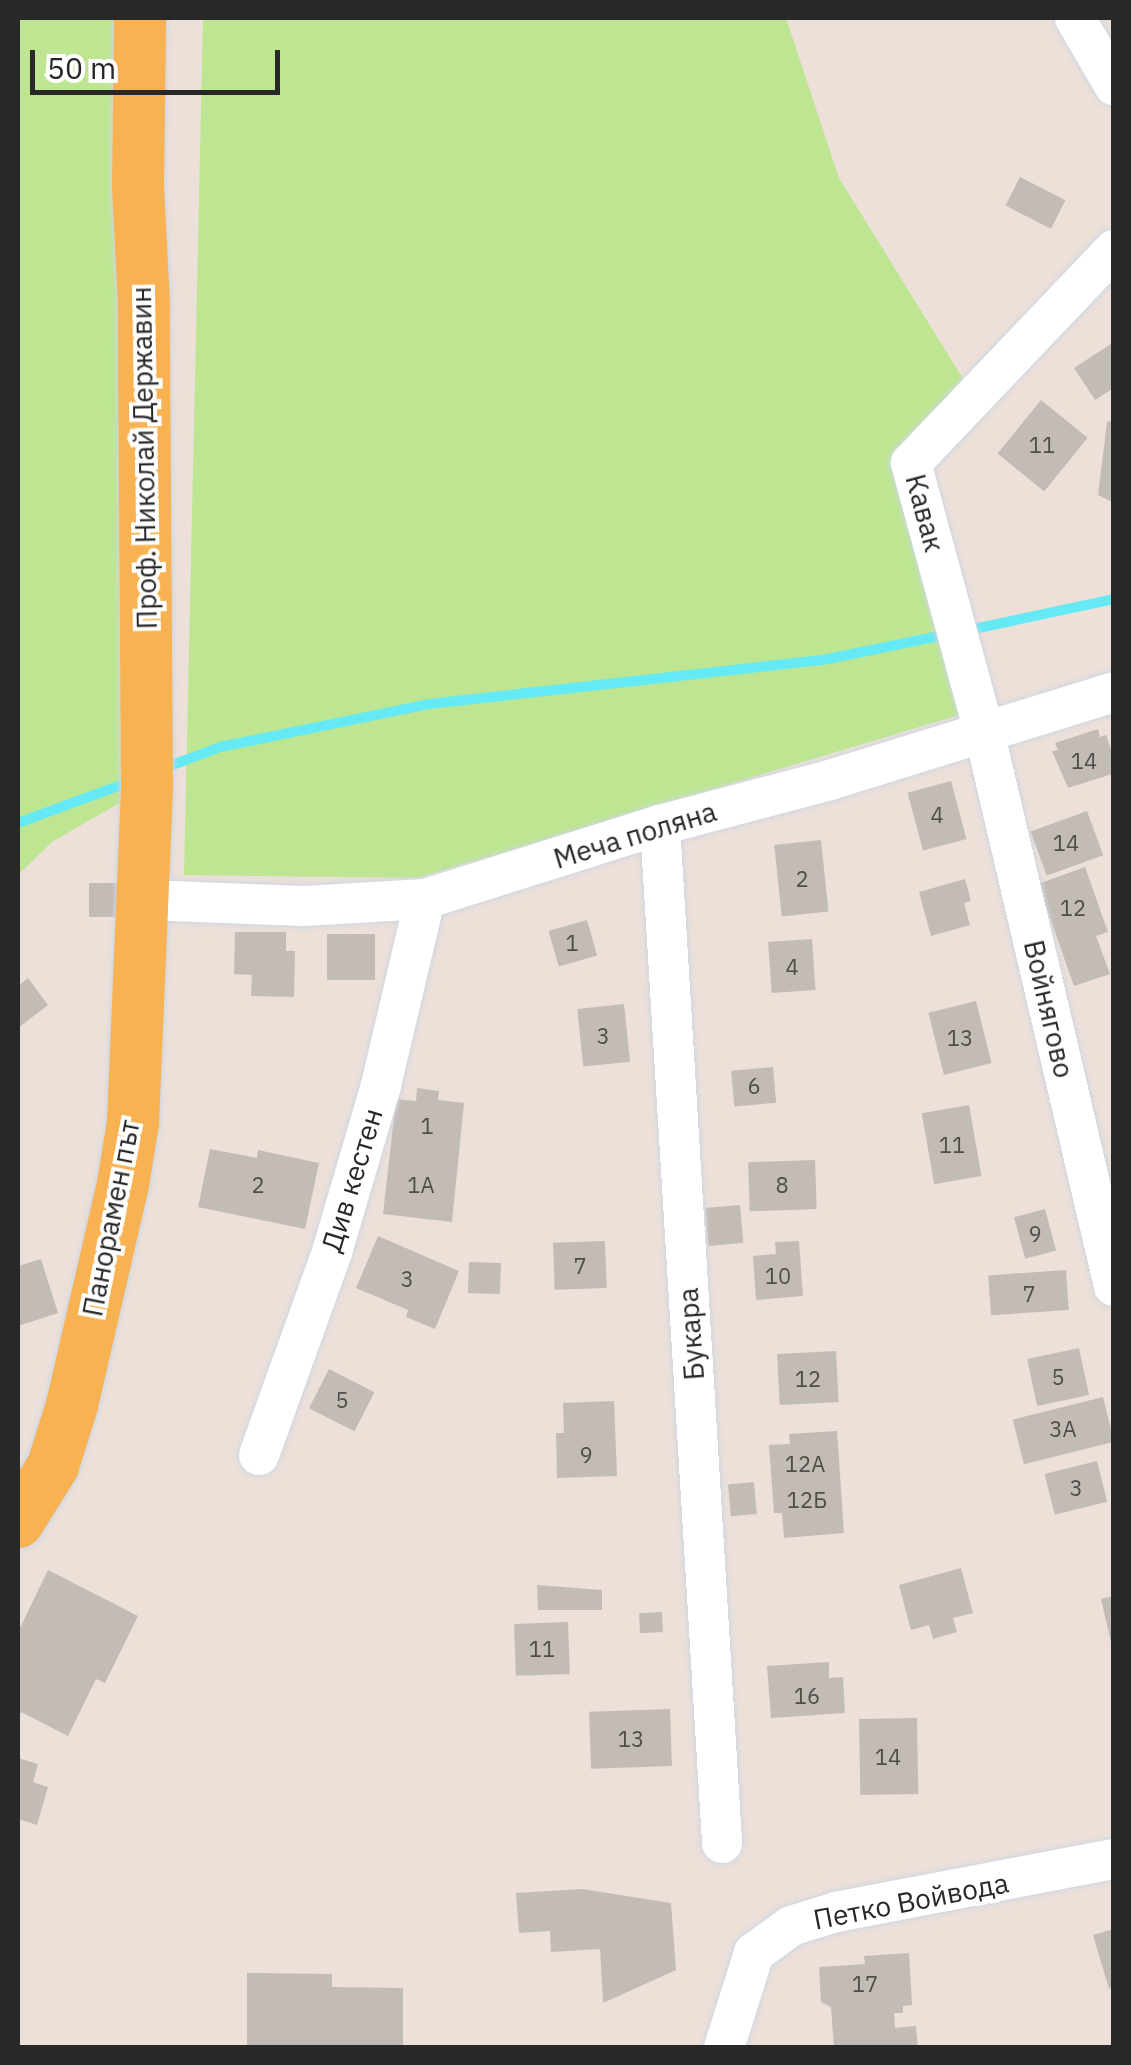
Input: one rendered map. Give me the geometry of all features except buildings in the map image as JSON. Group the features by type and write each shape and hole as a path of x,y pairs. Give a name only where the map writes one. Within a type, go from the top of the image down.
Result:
{"main road":[{"name":"Проф. Николай Державин","path":"140,18 145,900"},
{"name":"Панорамен път","path":"18,1522 53,1466 123,1184 132,1122 145,900"}],"street":[{"path":"1075,18 1114,86"},
{"name":"Кавак","path":"984,732 910,463 1114,250"},
{"name":"Меча поляна","path":"145,900 304,906 425,900 660,825 830,780 1114,692"},
{"name":"Войнягово","path":"984,732 1114,1286"},
{"name":"Букара","path":"660,825 722,1843"},
{"name":"Див кестен","path":"259,1455 332,1252 381,1085 425,900"},
{"name":"Петко Войвода","path":"724,2048 754,1953 792,1926 836,1912 1114,1859"}],"green space":[{"path":"18,18 138,18 135,794 52,842 18,875"},
{"path":"203,18 786,18 839,178 973,395 901,470 959,715 418,878 184,875"}],"waterway":[{"path":"964,631 1114,599"},
{"path":"167,767 220,747 429,704 823,660 948,634"},
{"path":"18,823 121,785"}]}
